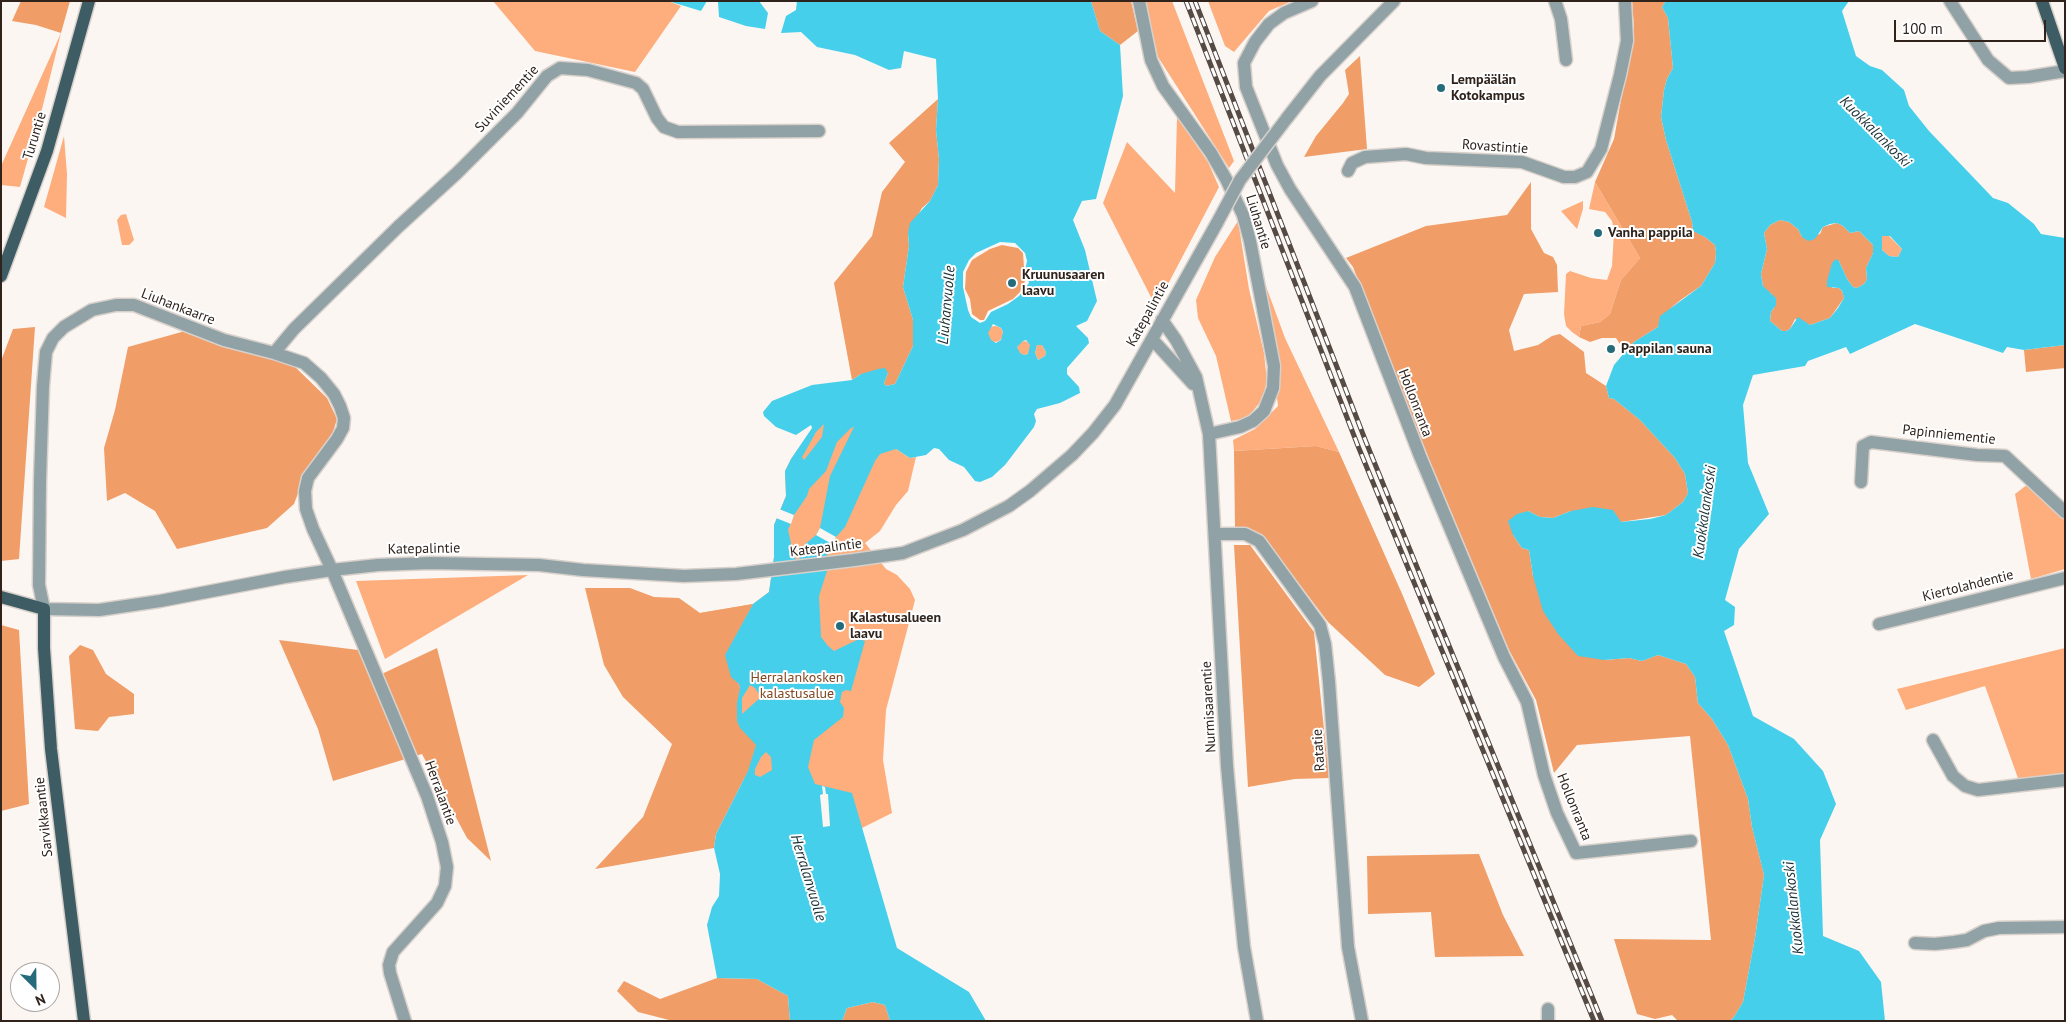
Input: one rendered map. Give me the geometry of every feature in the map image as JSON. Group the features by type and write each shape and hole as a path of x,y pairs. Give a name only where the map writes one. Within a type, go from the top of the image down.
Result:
{"main road":[{"name":"Turuntie","path":"2,274 6,247 47,151 89,1"},
{"path":"2042,1 2065,69"},
{"name":"Katepalintie","path":"1,597 44,609"},
{"name":"Sarvikkaantie","path":"44,609 44,648 52,749 84,1021"}],"street":[{"name":"Liuhantie","path":"1139,1 1152,60 1163,86 1211,153 1243,215 1250,241 1274,366 1273,388 1264,411 1254,421 1240,427 1209,434"},
{"name":"Hollonranta","path":"1312,1 1284,13 1269,24 1255,42 1244,63 1246,87 1277,165 1290,189 1356,287 1420,456 1504,657 1528,702 1544,776 1557,813 1576,853 1691,842"},
{"name":"Katepalintie","path":"44,609 99,610 160,602 285,577 378,565 430,563 539,565 583,570 684,576 736,574 854,560 903,552 934,542 985,518 1030,491 1051,475 1093,433 1115,405 1240,180 1320,76 1394,1"},
{"path":"1555,1 1561,18 1566,60"},
{"name":"Rovastintie","path":"1348,171 1352,163 1365,157 1406,154 1426,158 1522,162 1564,177 1575,177 1587,172 1601,149 1620,75 1627,41 1625,1"},
{"path":"1950,1 1988,60 2009,78 2028,77 2065,69"},
{"name":"Suviniementie","path":"274,353 284,339 398,226 457,173 517,113 547,76 560,68 588,70 636,83 643,89 657,118 664,127 678,132 818,131"},
{"name":"Liuhankaarre","path":"44,609 39,585 40,481 46,352 53,338 71,321 92,310 116,305 134,305 224,340 304,363 321,378 334,394 344,418 343,428 308,478 305,491 306,509 332,570"},
{"name":"Nurmisaarentie","path":"1162,320 1176,340 1196,377 1201,390 1209,434 1236,877 1244,947 1257,1021"},
{"path":"1152,339 1201,390"},
{"name":"Papinniementie","path":"1861,482 1863,446 1871,442 1977,455 2005,456 2065,512"},
{"name":"Ratatie","path":"1215,534 1245,534 1258,541 1320,625 1325,644 1329,682 1348,947 1362,1021"},
{"name":"Herralantie","path":"332,570 427,796 442,842 447,867 445,886 437,903 394,952 389,965 405,1021"},
{"name":"Kiertolahdentie","path":"1879,624 2065,578"},
{"path":"1933,740 1953,776 1965,786 1978,790 2065,780"},
{"path":"1915,943 1935,944 1966,940 1991,929 2065,927"}],"green space":[{"path":"493,1 668,1 681,6 635,72 535,51"},
{"path":"1145,1 1172,1 1234,161 1229,168 1158,57"},
{"path":"1208,1 1292,1 1269,11 1234,52 1225,46"},
{"path":"61,33 20,187 1,185 1,166"},
{"path":"1177,117 1208,162 1219,187 1156,307 1103,203 1127,142 1175,193"},
{"path":"64,136 67,174 66,218 44,207"},
{"path":"1595,182 1640,258 1621,280 1610,314 1600,322 1581,326 1579,337 1566,326 1564,314 1566,274 1570,271 1591,278 1607,280 1612,266 1614,232 1612,221 1605,212 1589,209"},
{"path":"1583,201 1583,209 1577,229 1561,211"},
{"path":"126,214 134,240 129,245 122,245 117,220 121,215"},
{"path":"1238,221 1249,289 1264,353 1267,382 1262,400 1247,418 1231,421 1216,356 1198,318 1196,300 1215,257"},
{"path":"1882,236 1889,236 1902,249 1898,257 1889,256 1882,250"},
{"path":"1263,278 1285,338 1339,452 1316,446 1234,451 1233,440 1255,429 1278,406"},
{"path":"992,326 998,326 1003,331 1001,340 992,342 987,337 987,331"},
{"path":"1024,341 1029,343 1031,348 1029,353 1024,355 1019,353 1017,348 1019,343"},
{"path":"1037,345 1042,345 1046,352 1045,356 1038,360 1035,353"},
{"name":"Herralankosken kalastusalue","path":"863,419 896,449 910,458 916,457 908,491 896,505 880,531 865,543 886,569 897,575 910,589 915,600 886,710 883,760 892,813 862,828 744,780 700,613 753,604 769,592 774,557 774,525 786,496 785,471 791,459 812,429 812,424"},
{"path":"2028,484 2065,520 2065,569 2031,579 2015,494"},
{"path":"528,575 385,659 356,581"},
{"path":"2065,648 2065,774 2019,781 1985,686 1906,710 1897,689"}],"shaded area":[{"path":"21,1 70,1 61,33 36,25 12,21"},
{"path":"1091,1 1131,1 1138,31 1120,45 1100,31"},
{"path":"1632,1 1666,1 1662,7 1668,18 1673,68 1664,90 1661,117 1693,230 1715,245 1716,253 1715,263 1701,286 1672,307 1658,327 1634,342 1625,352 1616,338 1602,338 1590,342 1579,337 1581,326 1600,322 1610,314 1621,280 1640,258 1595,182 1614,139 1634,27"},
{"path":"1360,56 1367,149 1304,157 1316,136 1349,94 1345,70"},
{"path":"938,99 936,130 939,159 938,185 930,201 922,208 908,233 909,246 903,287 913,320 913,346 895,384 886,386 884,383 888,373 861,374 852,380 834,283 872,236 882,192 905,162 889,143"},
{"path":"1531,182 1531,229 1544,253 1553,257 1557,265 1558,292 1524,294 1509,330 1514,351 1538,345 1552,336 1560,334 1584,352 1586,373 1606,386 1609,398 1614,399 1640,420 1675,458 1685,474 1688,493 1683,502 1666,515 1621,522 1571,511 1553,518 1540,517 1528,511 1513,535 1522,548 1529,550 1533,576 1604,660 1629,658 1642,661 1658,655 1686,664 1695,677 1698,703 1712,719 1728,745 1748,799 1752,827 1764,875 1743,1002 1730,1021 1678,1021 1672,1015 1655,1019 1637,1014 1614,939 1711,940 1690,736 1577,745 1554,773 1536,700 1509,650 1429,459 1353,267 1346,258 1426,226 1507,215"},
{"path":"1780,220 1789,222 1798,229 1802,237 1820,234 1823,227 1837,223 1850,233 1859,231 1873,245 1873,253 1866,268 1867,279 1864,284 1857,288 1853,287 1847,279 1839,261 1832,288 1839,288 1844,298 1830,318 1810,325 1795,319 1790,329 1786,331 1782,331 1770,321 1771,312 1774,308 1772,294 1763,286 1761,274 1767,249 1764,233 1770,225"},
{"path":"1002,245 1018,248 1023,253 1025,281 1020,292 1013,299 988,311 984,320 980,320 972,314 970,299 965,289 966,272 972,260 990,249"},
{"path":"35,327 19,559 1,561 1,361 13,329"},
{"path":"185,331 290,362 327,398 337,419 330,442 306,472 294,504 267,528 177,549 155,511 125,493 107,501 104,448 115,410 128,347"},
{"path":"2065,345 2065,368 2026,372 2024,350"},
{"path":"1316,446 1339,452 1403,596 1435,674 1419,687 1385,675 1328,622 1266,540 1251,529 1235,528 1234,451"},
{"path":"1234,545 1250,545 1314,632 1329,778 1295,779 1248,787"},
{"path":"585,588 630,588 654,597 679,598 700,613 753,604 725,655 740,689 737,703 737,721 756,745 748,771 716,834 714,848 595,869 643,817 672,744 623,697 604,665"},
{"path":"1,625 19,630 29,804 1,811"},
{"path":"279,640 358,650 371,679 437,648 491,861 467,838 422,754 333,781 318,729"},
{"path":"80,645 93,650 106,674 134,694 134,714 109,717 98,731 75,729 69,656"},
{"path":"1479,854 1503,915 1524,956 1435,957 1431,912 1368,914 1367,856"},
{"path":"717,978 757,979 788,996 790,1021 673,1021 638,1012 617,991 624,981 660,999"},
{"path":"873,1002 885,1005 890,1021 842,1021 847,1008"}],"water":[{"path":"668,1 707,1 701,11"},
{"path":"714,1 759,1 768,13 765,29 746,26 719,17 718,2"},
{"path":"797,1 1091,1 1100,31 1120,45 1123,96 1096,199 1082,201 1073,220 1085,250 1097,301 1087,321 1076,326 1088,338 1089,343 1067,368 1067,374 1079,387 1080,393 1060,403 1037,409 1034,414 1036,421 1034,427 1005,465 992,477 980,482 975,481 964,467 949,460 939,449 934,448 926,455 910,458 896,449 880,454 845,527 830,546 826,558 827,571 819,596 821,637 828,646 834,651 859,639 865,641 851,691 846,690 842,692 840,702 844,708 843,717 814,740 808,767 815,784 852,793 897,948 969,992 986,1021 890,1021 885,1005 873,1002 847,1008 842,1021 790,1021 788,996 757,979 717,978 707,925 712,907 719,896 720,874 714,848 716,834 748,771 756,745 740,728 737,721 737,703 740,688 739,684 731,677 725,655 753,604 769,592 774,557 774,525 786,496 785,471 812,428 811,425 796,435 776,427 764,416 763,412 772,401 812,385 852,380 861,374 878,369 885,368 888,373 884,383 886,386 895,384 913,346 913,320 903,287 909,246 908,233 910,223 930,201 938,185 936,59 904,51 901,68 889,70 855,55 817,47 801,32 781,33 786,16 796,10","holes":["1000,242 1015,243 1025,253 1027,261 1025,270 1029,283 1019,296 991,312 985,321 980,323 971,317 963,287 963,272 969,260 976,253","993,324 1001,328 1003,332 1001,340 996,343 991,340 988,333","1026,340 1030,345 1028,354 1024,355 1020,353 1017,347","1037,345 1042,345 1046,352 1045,356 1038,360 1035,353","824,424 822,437 804,460 802,457 816,432","854,427 830,476 820,528 816,535 804,545 800,558 797,560 794,557 788,530 809,489 826,471 837,442","750,685 755,688 761,697 742,714 742,698","766,752 771,757 772,770 760,777 755,775 755,769 761,757"]},
{"name":"Kuokkalankoski","path":"1666,1 1849,1 1842,11 1856,56 1870,66 1882,70 1904,90 1909,106 1929,131 1993,198 2008,203 2034,224 2041,234 2065,238 2065,345 2024,350 2007,347 2003,353 1915,324 1850,354 1846,347 1808,361 1805,366 1753,375 1743,405 1748,463 1769,514 1739,549 1725,600 1735,607 1734,625 1724,631 1753,716 1794,739 1823,771 1836,804 1820,840 1823,936 1859,951 1881,982 1885,1021 1730,1021 1743,1002 1764,875 1752,827 1748,799 1728,745 1712,719 1698,703 1695,677 1686,664 1658,655 1642,661 1629,658 1604,660 1578,656 1558,634 1543,611 1533,576 1529,550 1522,548 1513,535 1508,521 1517,514 1528,511 1540,517 1553,518 1571,511 1593,507 1613,510 1621,522 1650,519 1666,515 1683,502 1688,493 1685,474 1675,458 1640,420 1614,399 1609,398 1606,386 1614,365 1625,352 1634,342 1658,327 1660,316 1701,286 1715,263 1715,245 1693,231 1661,117 1664,90 1673,68 1668,18 1662,7","holes":["1780,220 1789,222 1808,241 1815,239 1823,227 1837,223 1850,233 1859,231 1873,245 1873,253 1866,268 1867,279 1864,284 1857,288 1853,287 1847,279 1839,261 1836,259 1832,263 1827,287 1839,288 1844,298 1830,318 1810,325 1798,317 1790,329 1786,331 1782,331 1770,321 1771,312 1776,305 1776,298 1763,286 1761,274 1767,249 1764,233 1770,225","1882,236 1890,236 1902,249 1898,257 1889,256 1882,250"]}],"pier":[{"path":"779,509 794,515 791,524 776,518"},
{"path":"820,528 836,537 832,544 816,535"},
{"path":"822,786 825,787 826,794 828,794 830,826 823,827 820,795 823,794"}],"railway":[{"path":"1186,1 1358,446 1594,1021"},
{"path":"1195,1 1366,442 1602,1021"}],"place":[{"name":"Lempäälän Kotokampus","path":"1441,88"},
{"name":"Vanha pappila","path":"1598,233"},
{"name":"Kruunusaaren laavu","path":"1012,283"},
{"name":"Pappilan sauna","path":"1611,349"},
{"name":"Kalastusalueen laavu","path":"840,626"}],"water label":[{"name":"Liuhanvuolle","path":"947,305"},
{"name":"Herralanvuolle","path":"808,878"}]}
